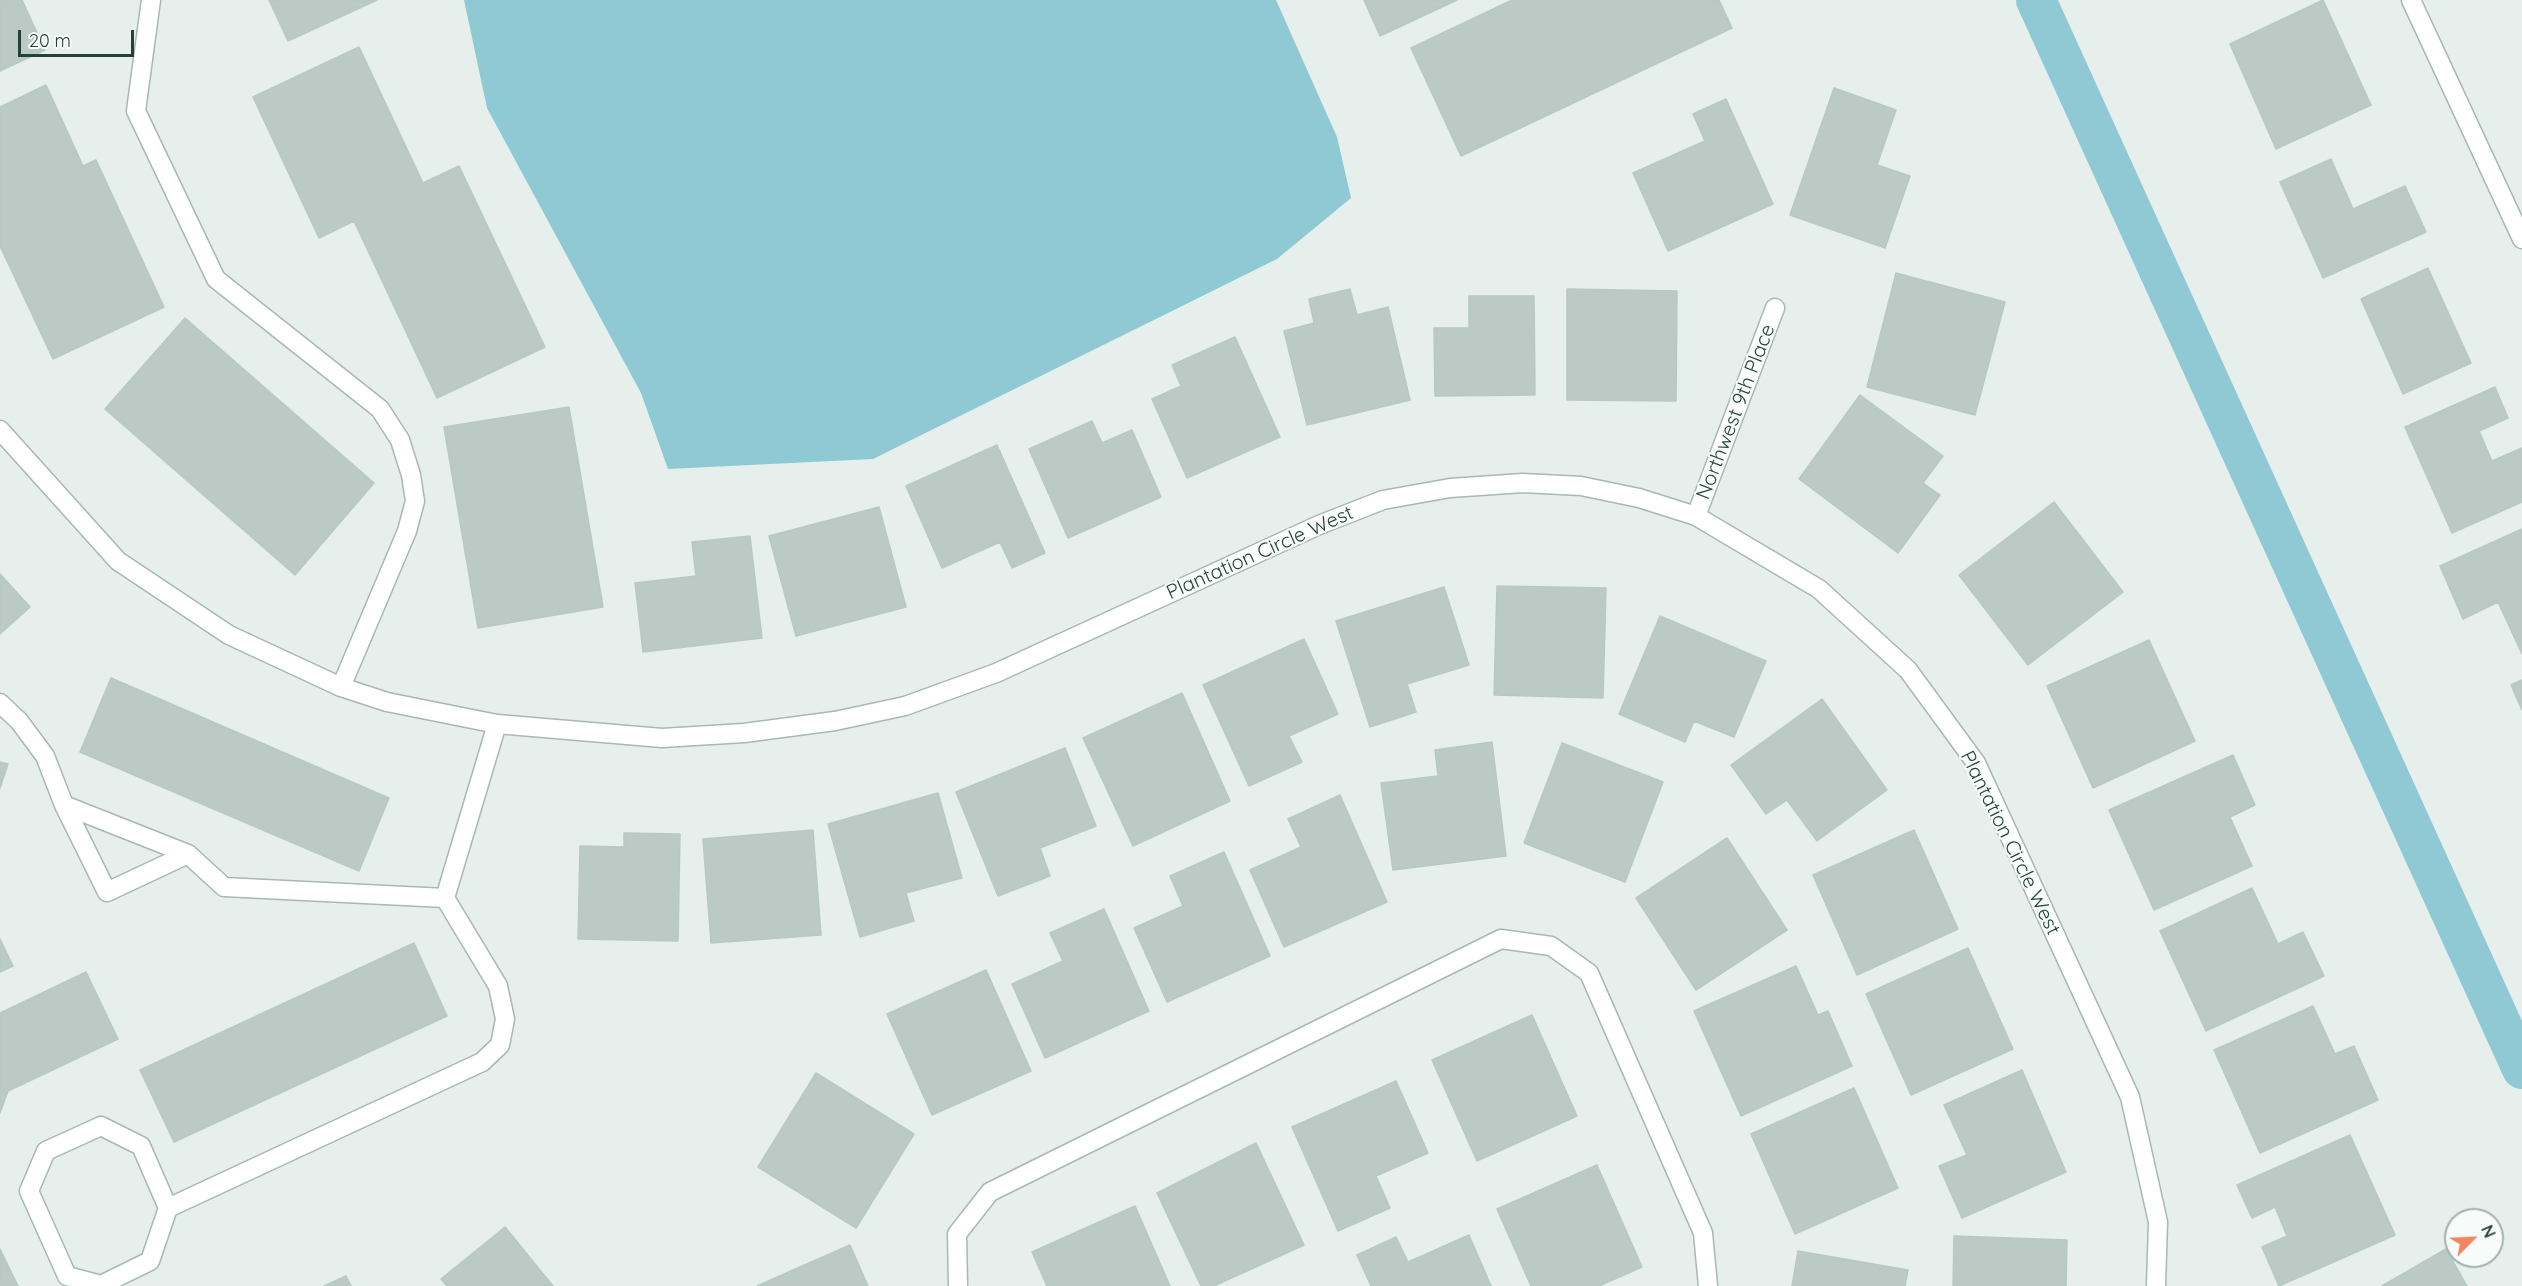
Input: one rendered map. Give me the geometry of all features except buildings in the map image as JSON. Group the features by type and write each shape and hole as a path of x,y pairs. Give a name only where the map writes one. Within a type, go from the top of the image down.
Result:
{"street":[{"path":"151,0 136,111 216,279 380,409 400,440 411,475 415,501 407,531 341,687"},
{"path":"2411,0 2522,239"},
{"name":"Northwest 9th Place","path":"1696,516 1775,308"},
{"name":"Plantation Circle West","path":"0,430 118,561 229,635 341,687 387,702 497,724 662,738 744,733 835,721 905,706 996,673 1319,525 1383,500 1450,488 1523,483 1581,486 1639,498 1696,516 1819,589 1908,670 1976,763 2130,1096 2158,1222 2156,1286"},
{"path":"0,703 19,720 45,756 64,805 107,892 189,854"},
{"path":"168,1208 141,1146 101,1126 46,1151 29,1191 67,1276 101,1285 150,1261 168,1208 482,1062 500,1045 505,1019 498,986 445,898 497,724"},
{"path":"64,805 189,854 224,888 445,898"},
{"path":"958,1286 957,1234 990,1192 1501,939 1551,946 1589,973 1703,1233 1708,1285"}],"water":[{"path":"464,0 1276,0 1337,137 1351,198 1277,259 873,459 668,469 641,393 487,108"}],"waterway":[{"path":"2036,0 2522,1069"}]}
